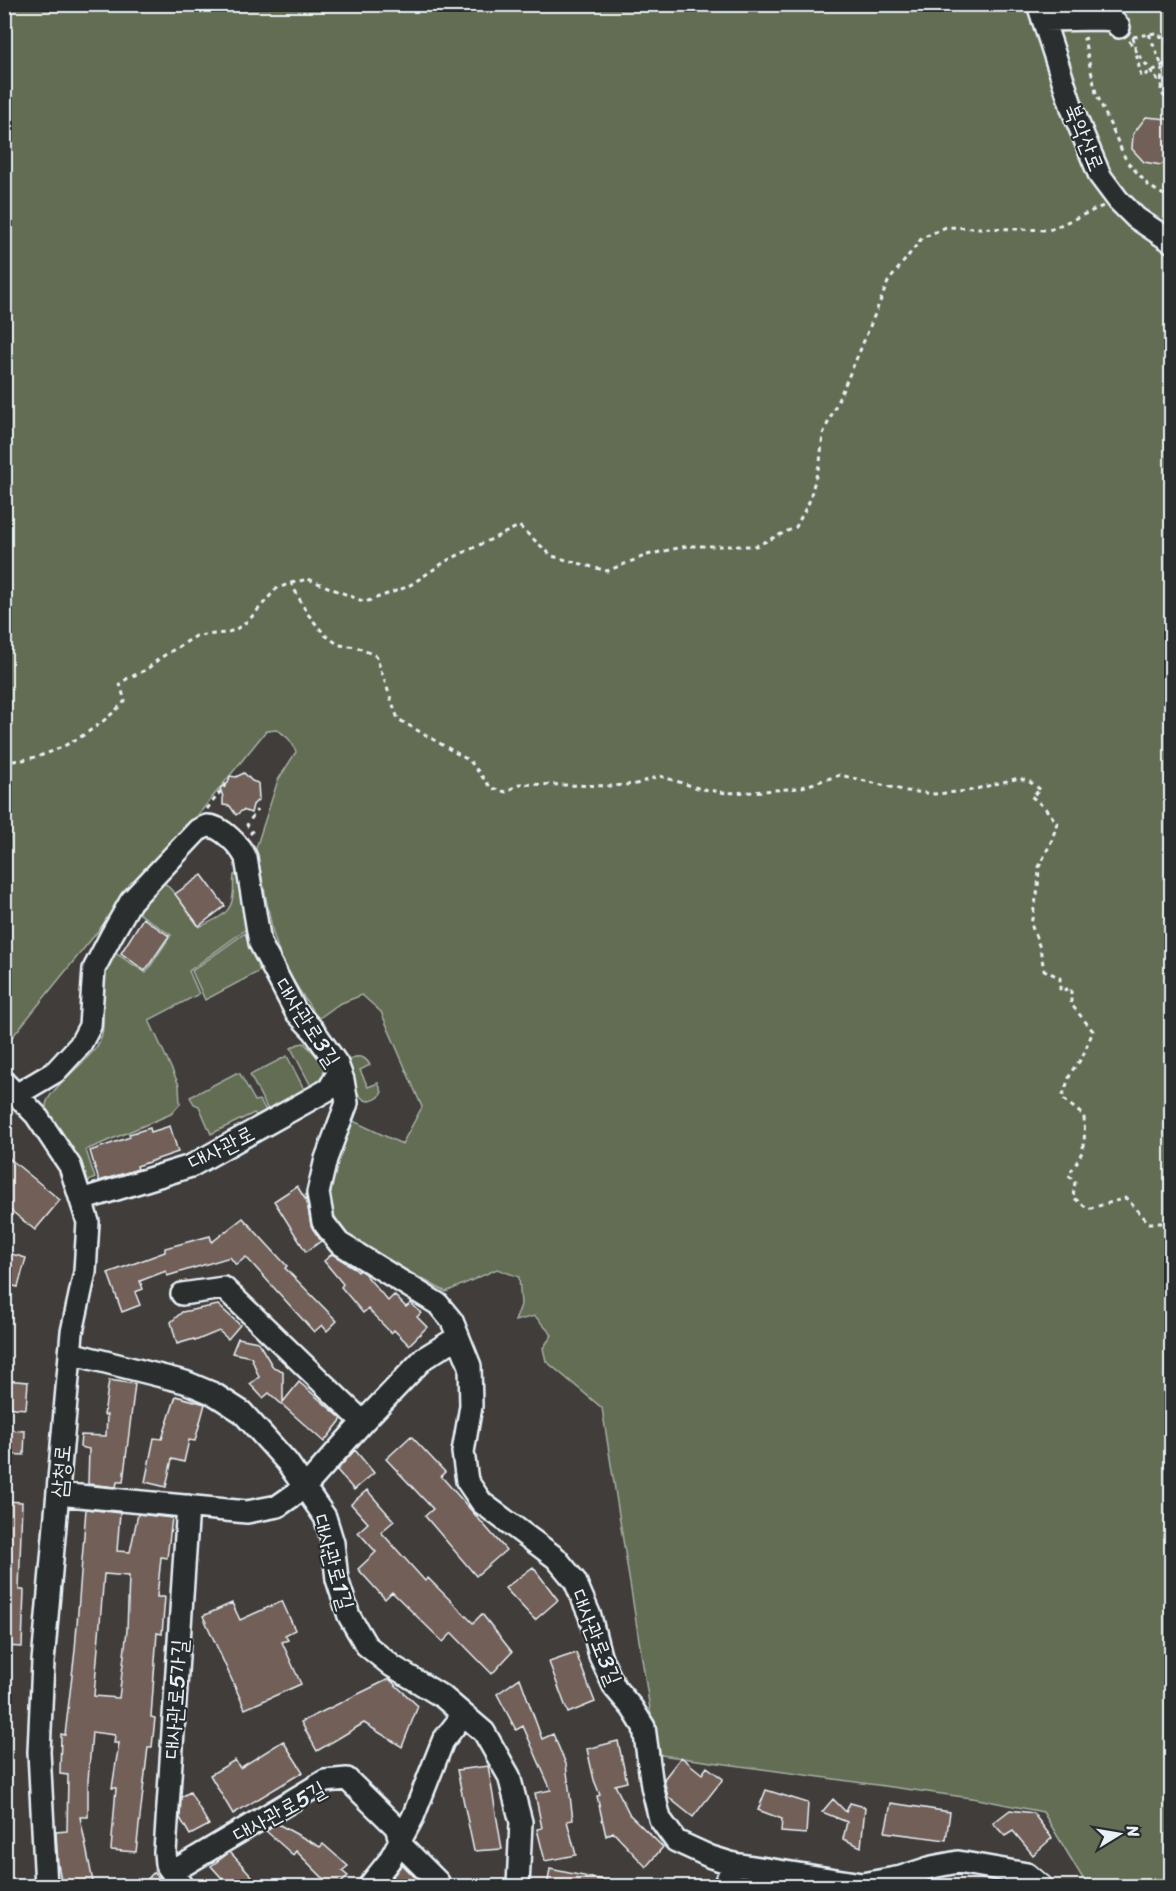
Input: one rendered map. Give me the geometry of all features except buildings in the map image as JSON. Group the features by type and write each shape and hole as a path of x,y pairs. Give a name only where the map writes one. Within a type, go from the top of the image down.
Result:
{"street":[{"path":"1041,12 1113,21 1124,33"},
{"name":"북악산로","path":"1041,12 1073,111 1100,176 1118,200 1136,218 1172,242"},
{"name":"대사관로3길","path":"198,830 209,826 219,829 243,850 260,942 296,1012 314,1031 337,1064 343,1080 347,1102 326,1159 318,1193 323,1222 339,1243 438,1304 452,1321 470,1366 471,1406 463,1452 467,1481 482,1503 556,1558 575,1581 590,1616 600,1656 615,1688 632,1707 644,1727 652,1786 660,1819 676,1841 711,1857 734,1864 862,1884 901,1877 958,1862 1027,1874 1041,1887"},
{"path":"10,1088 55,1072 80,1046 90,1026 94,969 111,936 131,901 198,830"},
{"name":"대사관로","path":"81,1200 191,1166 329,1089 337,1075 337,1064"},
{"name":"삼청로","path":"10,1088 36,1115 70,1166 88,1222 85,1272 72,1332 43,1662 39,1752 46,1887"},
{"path":"182,1294 224,1288 363,1422"},
{"path":"58,1494 247,1512 278,1506 305,1487 424,1358 458,1336"},
{"name":"대사관로1길","path":"70,1353 185,1382 214,1394 242,1412 287,1462 325,1516 333,1543 337,1579 349,1616 366,1646 392,1666 443,1698 484,1732 509,1776 521,1821 518,1887"},
{"name":"대사관로5가길","path":"177,1880 166,1864 165,1852 188,1506"},
{"path":"369,1887 400,1842 413,1817 444,1741 463,1715"},
{"name":"대사관로5길","path":"177,1880 325,1781 347,1779 396,1827 400,1842 438,1882 439,1887"},
{"path":"724,1887 734,1864"}],"path":[{"path":"1124,33 1155,33 1172,46"},
{"path":"1124,33 1141,77 1172,60"},
{"path":"1124,33 1172,100"},
{"path":"1149,34 1162,66 1161,92 1172,107"},
{"path":"1093,35 1084,39 1096,93 1126,160 1149,186 1172,200"},
{"path":"4,761 43,756 94,729 110,717 125,701 120,684 128,678 146,670 160,658 196,636 235,630 249,620 276,589 291,583 308,579 365,602 407,587 448,560 519,526 552,556 607,571 647,555 687,546 756,546 796,527 809,502 820,462 823,434 832,410 859,353 888,282 922,238 946,227 1049,230 1118,200"},
{"path":"291,583 307,613 325,634 339,645 357,647 376,656 398,719 470,761 491,788 506,792 519,784 612,786 636,784 660,776 698,788 726,792 752,792 799,788 840,776 907,792 935,794 968,791 1019,778 1030,782 1041,790 1031,796 1057,823 1040,867 1031,924 1040,948 1044,970 1060,978 1060,991 1071,988 1071,1004 1093,1031 1082,1058 1071,1072 1062,1098 1084,1116 1082,1157 1068,1175 1075,1182 1073,1197 1088,1209 1126,1198 1149,1223 1172,1223"},
{"path":"198,830 203,814 226,784"}],"green space":[{"path":"5,5 1171,5 1171,1886 1090,1886 1082,1877 1043,1812 978,1799 661,1755 653,1728 602,1408 546,1361 543,1348 552,1335 535,1316 515,1321 521,1305 519,1277 497,1269 446,1292 355,1242 340,1226 330,1207 328,1189 347,1118 402,1144 422,1107 381,1012 362,995 339,1004 318,1019 283,965 273,933 256,848 278,780 296,752 284,734 277,730 266,731 181,836 132,889 5,1046"},
{"path":"238,873 255,941 251,948 260,971 205,1000 192,971 245,933 250,945 245,930 189,971 199,994 149,1020 179,1085 180,1104 171,1114 86,1150 95,1178 87,1182 71,1148 48,1116 46,1105 53,1092 92,1053 100,1039 103,1019 100,983 105,955 114,952 146,973 171,935 137,912 162,880 199,927 226,912 232,902 234,875"},
{"path":"304,1043 319,1059 324,1069 323,1075 311,1086 291,1048"},
{"path":"287,1056 305,1091 268,1110 250,1075"},
{"path":"355,1057 364,1058 370,1065 360,1070 368,1087 378,1083 382,1092 379,1097 367,1101 358,1094 347,1070 350,1060"},
{"path":"236,1073 240,1074 255,1101 259,1100 268,1113 259,1118 254,1113 211,1134 199,1106 194,1104 190,1097"}]}
